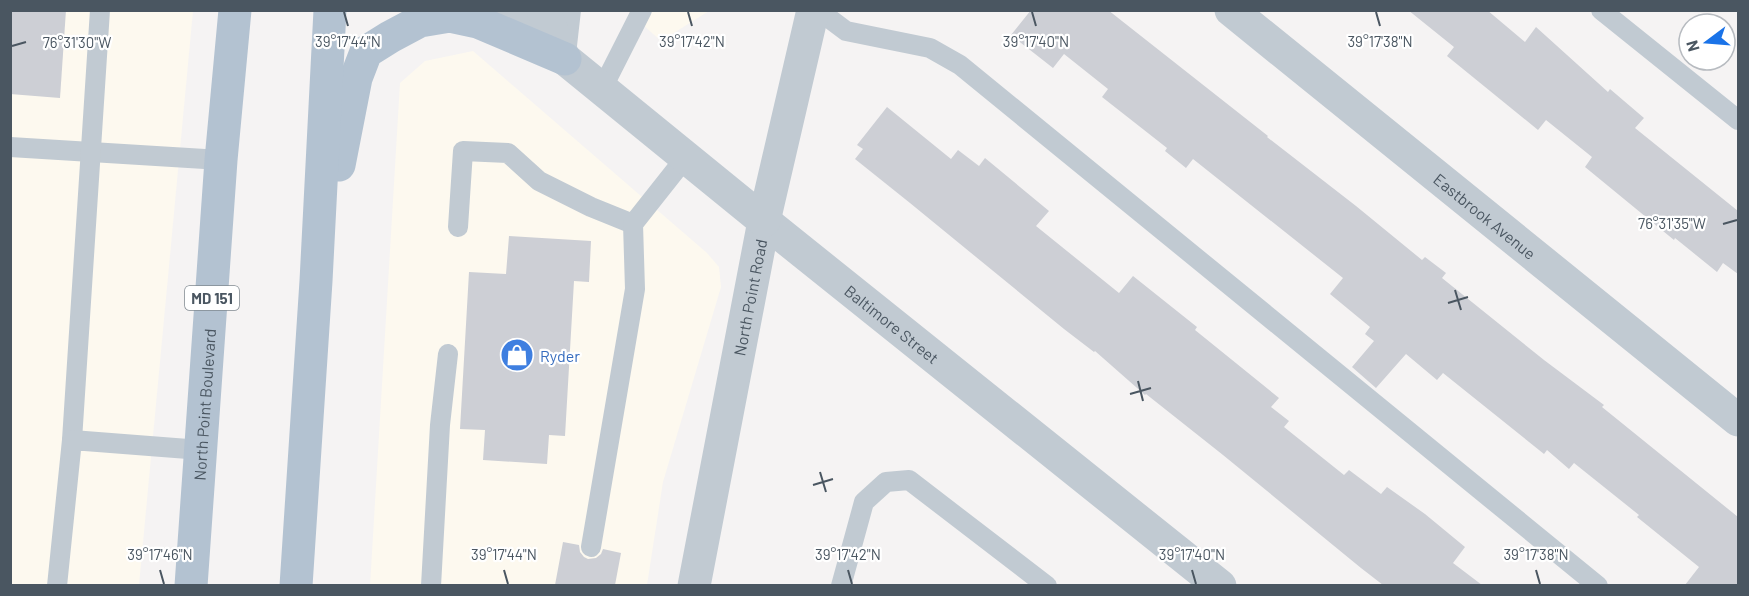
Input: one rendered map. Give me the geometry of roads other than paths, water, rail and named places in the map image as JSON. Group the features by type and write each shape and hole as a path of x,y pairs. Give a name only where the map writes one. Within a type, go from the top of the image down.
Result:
{"main road":[{"name":"North Point Boulevard","path":"191,585 221,160 235,10"},
{"path":"296,585 316,281 330,10"},
{"path":"316,281 356,78 366,52 420,21 450,16 478,22 565,59"}],"street":[{"name":"Baltimore Street","path":"498,10 565,59 1220,585"},
{"name":"Baltimore Street","path":"543,10 565,59"},
{"name":"North Point Road","path":"694,585 764,221 813,10"},
{"name":"Eastbrook Avenue","path":"1231,10 1738,420"}],"lane":[{"path":"57,585 72,440 100,10"},
{"path":"565,59 572,10"},
{"path":"602,89 642,10"},
{"path":"818,10 846,31 930,48 960,65 1598,585"},
{"path":"1601,10 1738,120"},
{"path":"10,147 221,160"},
{"path":"458,228 463,151 508,153 539,182 633,224"},
{"path":"591,547 635,289 633,224 686,157"},
{"path":"431,585 440,425 448,354"},
{"path":"72,440 201,450"},
{"path":"841,585 864,502 886,483 909,480 1047,585"}],"place":[{"name":"Ryder","path":"517,355"}]}
